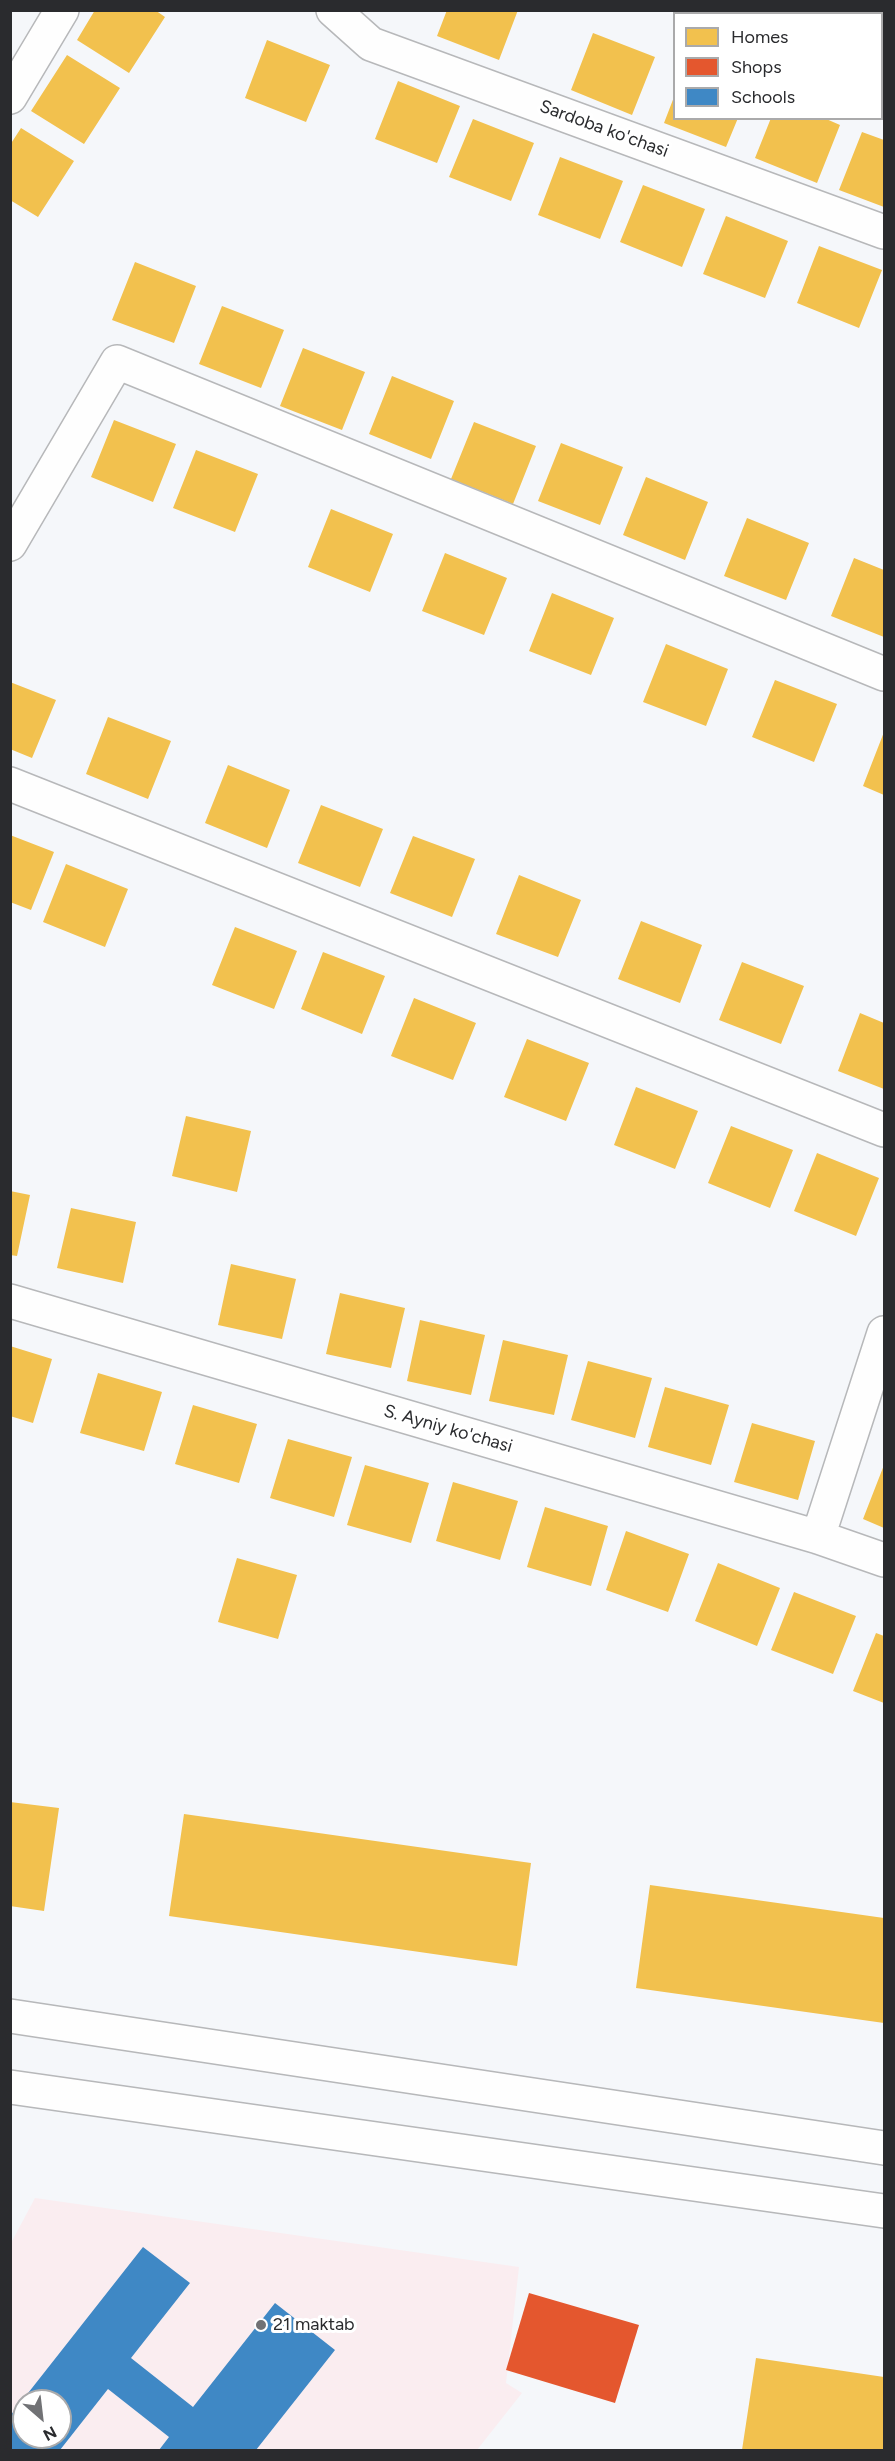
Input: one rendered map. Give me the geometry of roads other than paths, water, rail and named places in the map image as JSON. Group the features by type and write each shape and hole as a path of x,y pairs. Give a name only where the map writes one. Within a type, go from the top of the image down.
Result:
{"street":[{"path":"10,97 63,10"},
{"name":"Sardoba ko'chasi","path":"333,10 371,44 885,232"},
{"path":"10,544 117,362 885,674"},
{"path":"10,784 885,1130"},
{"name":"S. Ayniy ko'chasi","path":"10,1301 818,1537 885,1560"},
{"path":"818,1537 885,1334"},
{"path":"10,2016 885,2148"},
{"path":"10,2087 885,2211"}],"place":[{"name":"21 maktab","path":"261,2325"}]}
